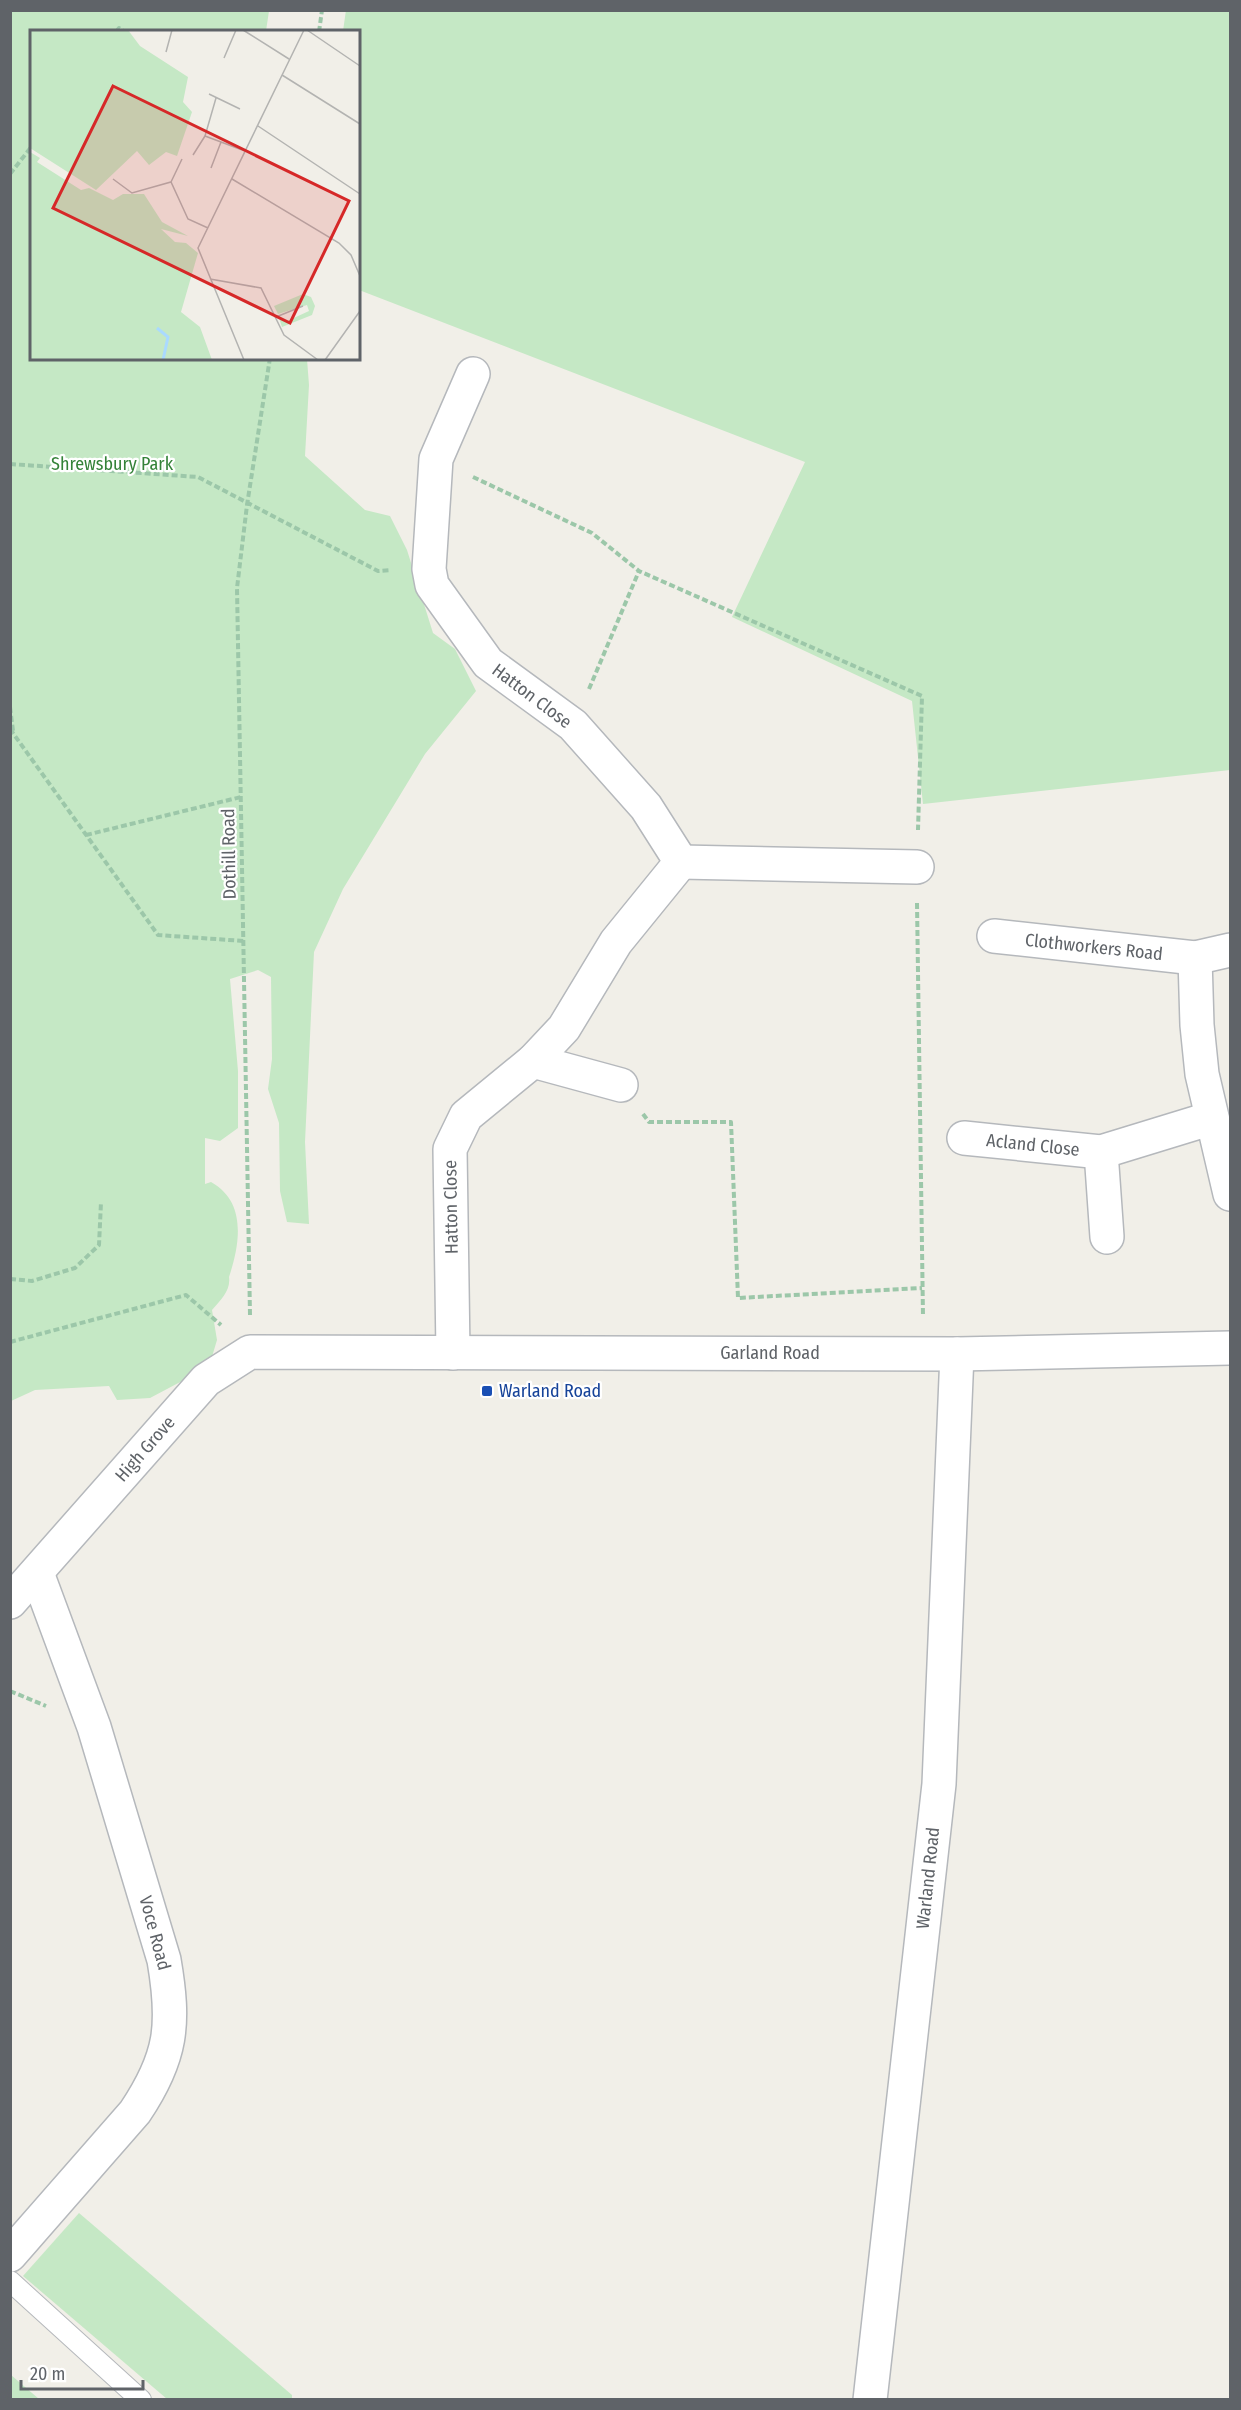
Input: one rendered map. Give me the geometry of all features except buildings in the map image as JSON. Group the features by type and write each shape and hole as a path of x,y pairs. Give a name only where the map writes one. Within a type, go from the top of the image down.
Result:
{"street":[{"name":"Hatton Close","path":"453,1353 450,1149 466,1116 533,1061 564,1028 616,942 681,862 646,807 573,725 488,663 432,585 429,569 436,459 473,374"},
{"path":"681,862 917,867"},
{"name":"Clothworkers Road","path":"994,936 1195,958 1230,950"},
{"path":"1195,958 1197,1024 1202,1074 1230,1194"},
{"path":"533,1061 621,1085"},
{"name":"Acland Close","path":"964,1138 1101,1152 1212,1118"},
{"name":"Acland Close","path":"1101,1152 1107,1237"},
{"name":"Garland Road","path":"250,1352 924,1352 957,1354 1230,1348"},
{"name":"High Grove","path":"10,1602 206,1380 250,1352"},
{"name":"Warland Road","path":"870,2400 939,1784 957,1354"},
{"name":"Voce Road","path":"10,2255 135,2112 152,2087 164,2059 170,2028 170,1996 164,1960 94,1727 37,1573"}],"lane":[{"path":"10,2281 141,2400"}],"path":[{"path":"319,30 322,10"},
{"path":"10,174 30,149"},
{"name":"Dothill Road","path":"250,1352 237,588 247,505 270,360"},
{"path":"436,459 592,533 639,571 922,696 917,867 924,1352"},
{"path":"10,464 198,477 247,505 378,571 429,569"},
{"path":"573,725 639,571"},
{"path":"10,707 12,730 159,935 244,941"},
{"path":"86,835 241,797"},
{"path":"621,1085 649,1122 731,1122 738,1298 922,1288"},
{"path":"10,1279 32,1281 75,1268 99,1245 101,1202"},
{"path":"10,1342 186,1295 250,1352"}],"green space":[{"path":"346,10 1230,11 1230,770 923,804 912,701 732,617 805,462 360,290 360,30 343,30"},
{"name":"Shrewsbury Park","path":"10,11 269,11 266,30 30,30 30,360 307,360 309,385 305,456 365,510 390,516 407,550 433,633 455,649 476,691 425,754 343,889 314,952 305,1142 309,1224 287,1222 280,1191 279,1123 268,1089 272,1059 271,977 258,970 230,979 238,1071 238,1128 220,1141 205,1138 205,1184 211,1182 223,1190 231,1201 238,1225 236,1251 227,1291 212,1310 217,1340 208,1370 150,1398 117,1400 109,1386 35,1390 11,1401"},
{"path":"79,2213 292,2395 292,2399 167,2399 23,2276"},
{"path":"11,2375 39,2399 11,2399"}],"place":[{"name":"Warland Road","path":"487,1391"}]}
